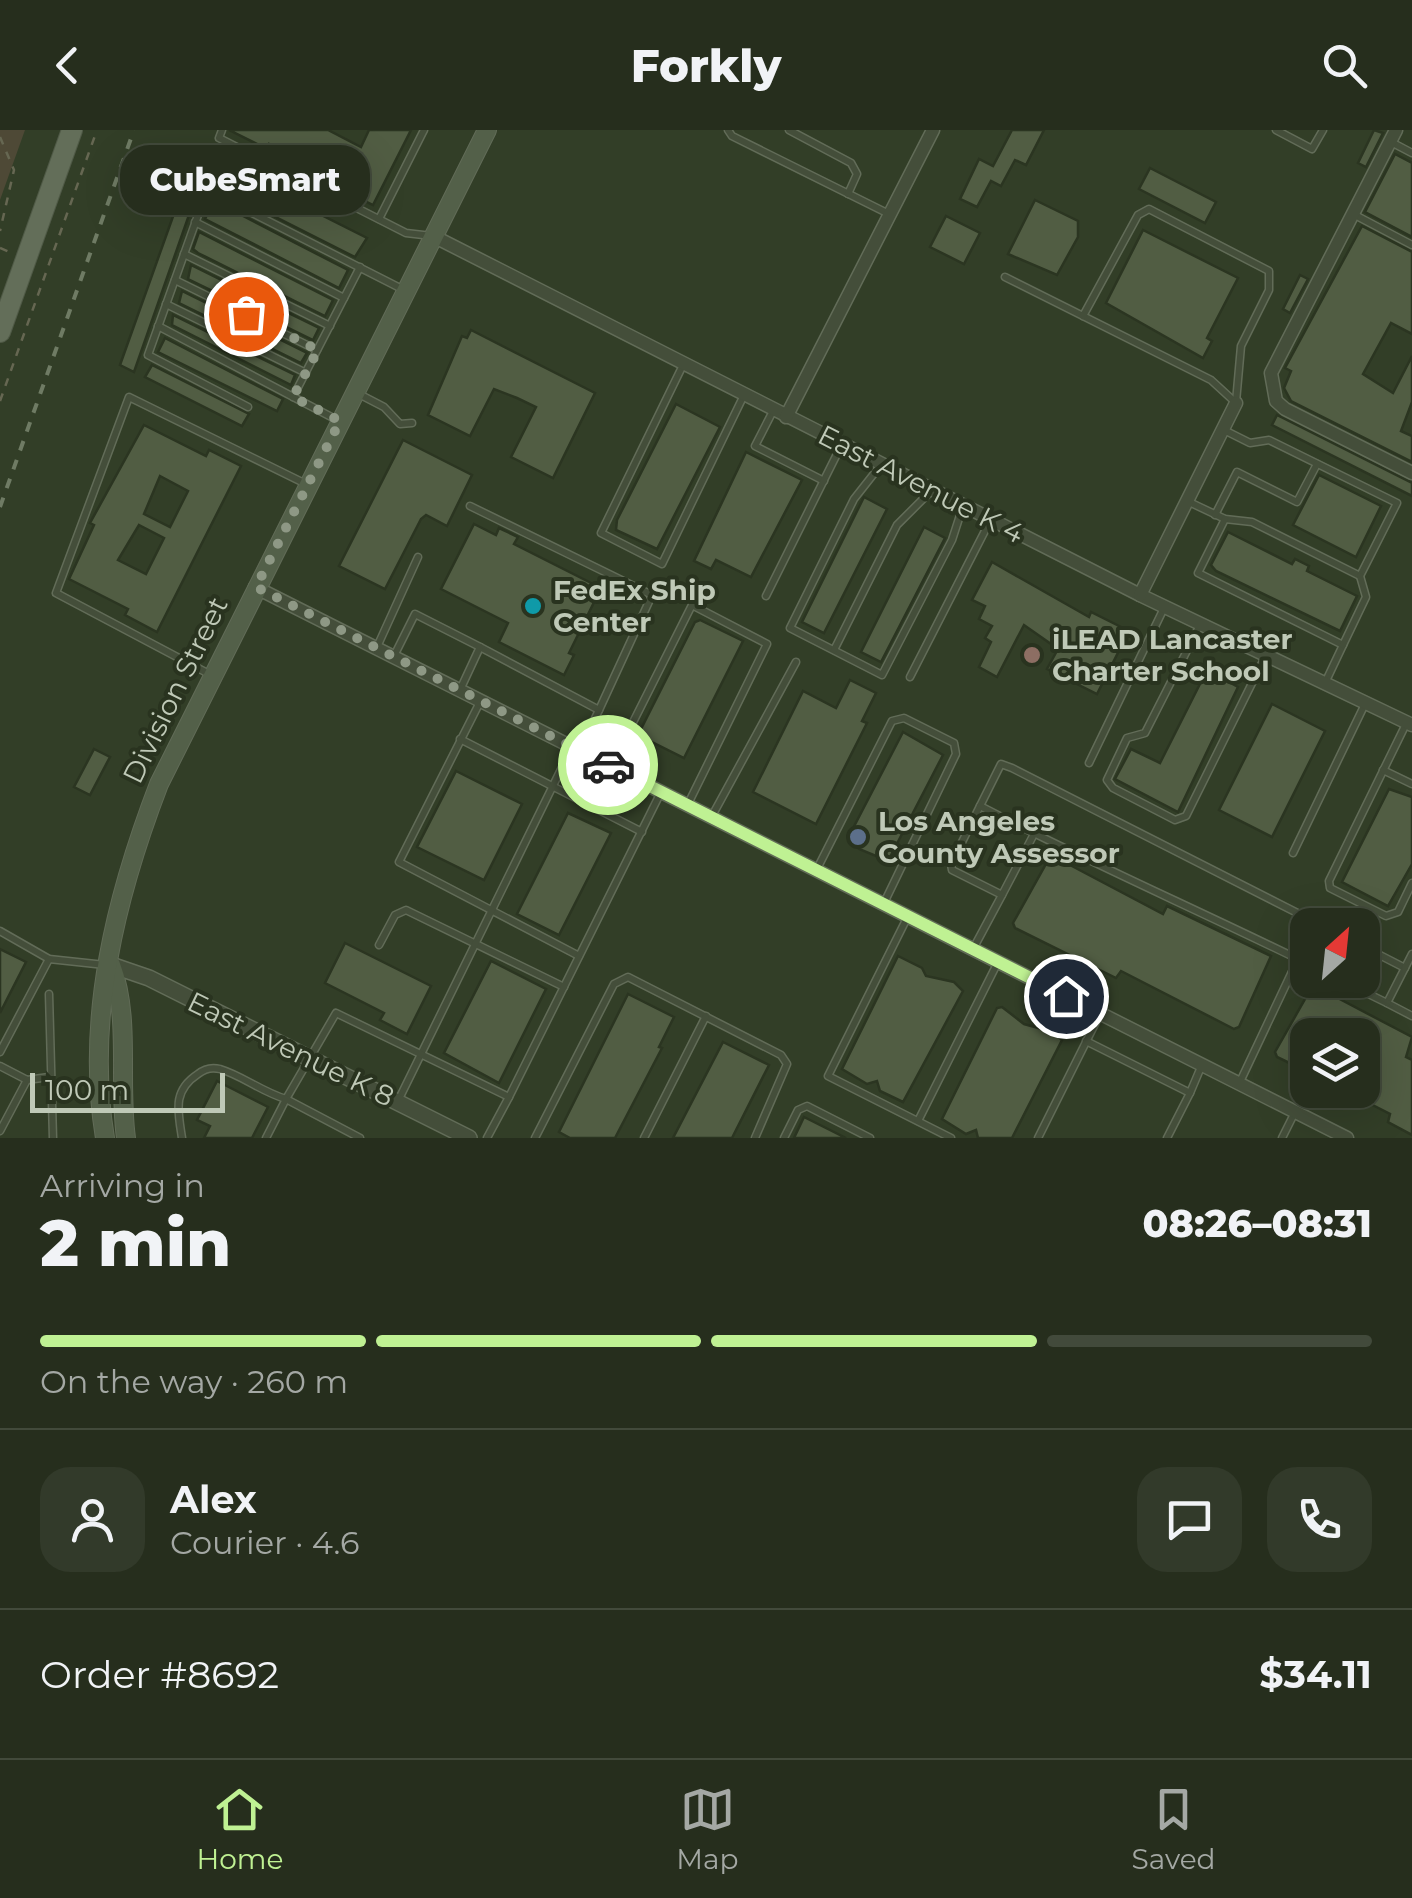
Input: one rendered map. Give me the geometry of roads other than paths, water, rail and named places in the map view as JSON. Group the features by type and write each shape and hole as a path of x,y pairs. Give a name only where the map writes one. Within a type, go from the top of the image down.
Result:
{"main road":[{"path":"0,332 72,130"},
{"name":"Division Street","path":"106,1138 99,1084 99,996 111,965 120,901 158,784 487,130"},
{"path":"111,965 123,997 120,1066 126,1138"}],"street":[{"path":"780,413 933,130"},
{"path":"1393,136 1272,374 1272,389 1285,409 1412,473"},
{"name":"East Avenue K 4","path":"433,236 1140,595 1410,724"},
{"path":"1140,595 1236,403"},
{"path":"256,587 1347,1138"},
{"name":"East Avenue K 8","path":"111,965 149,978 310,1058 397,1102 447,1133 470,1138"}],"lane":[{"path":"222,130 219,138 406,233 433,236"},
{"path":"379,219 424,130"},
{"path":"728,130 732,136 890,214"},
{"path":"789,130 851,163 856,174 848,194"},
{"path":"1276,130 1312,149 1323,130"},
{"path":"1393,136 1412,153"},
{"path":"248,407 148,356 206,190 405,291"},
{"path":"1084,316 1138,215 1148,209 1269,270 1269,290 1241,346 1236,403"},
{"path":"1353,214 1412,245"},
{"path":"195,222 344,298"},
{"path":"184,254 330,326"},
{"path":"293,397 360,268"},
{"path":"1004,277 1211,380 1236,403"},
{"path":"175,280 318,350"},
{"path":"166,304 306,373"},
{"path":"158,326 340,421"},
{"path":"684,364 602,533 612,539 662,564 744,395"},
{"path":"354,392 384,408 400,424 412,422"},
{"path":"212,676 56,593 128,397 308,484"},
{"path":"780,413 755,446 824,481"},
{"path":"1223,430 1250,443 1269,440 1397,503 1360,576 1366,597 1325,683"},
{"path":"766,596 842,444"},
{"path":"881,464 854,499 790,628 882,675 952,540 963,506"},
{"path":"1215,515 1236,472 1297,502 1316,464"},
{"path":"834,650 897,525 932,490"},
{"path":"1188,501 1225,519 1252,522 1360,576"},
{"path":"397,1102 552,787 599,710 652,595 470,506"},
{"path":"1225,519 1198,572 1342,645"},
{"path":"910,678 991,520"},
{"path":"376,648 418,558"},
{"path":"611,767 692,605 767,644 687,805"},
{"path":"1089,764 1165,606"},
{"path":"394,657 414,614 599,710"},
{"path":"1200,624 1145,733 1126,738 1107,780 1113,788 1176,820 1186,816 1266,655"},
{"path":"460,690 480,647"},
{"path":"711,817 796,662"},
{"path":"480,701 400,862 580,956"},
{"path":"1293,853 1366,703"},
{"path":"816,870 892,721 904,718 954,743 956,754 884,904"},
{"path":"1410,724 1329,881 1330,888 1386,916 1398,912 1412,883"},
{"path":"460,740 642,832"},
{"path":"1002,895 958,873 951,864 1001,764 1290,909"},
{"path":"1384,770 1412,784"},
{"path":"487,1138 662,792"},
{"path":"980,806 1290,955"},
{"path":"973,950 1034,834"},
{"path":"379,946 395,915 406,910 564,987"},
{"path":"908,916 828,1076 951,1138"},
{"path":"0,931 49,959 111,965"},
{"path":"1386,1004 1412,954"},
{"path":"1380,955 1405,968"},
{"path":"0,1052 49,959"},
{"path":"918,1121 998,962"},
{"path":"1239,1084 1290,976"},
{"path":"535,1138 620,978 628,977 782,1055 788,1064 755,1138"},
{"path":"49,994 53,1138"},
{"path":"1374,998 1412,1016"},
{"path":"266,1138 336,1013 509,1097"},
{"path":"1038,1138 1100,1014"},
{"path":"644,1138 706,1016"},
{"path":"1086,1041 1190,1093"},
{"path":"1167,1138 1202,1065"},
{"path":"0,1066 27,1080 49,1077"},
{"path":"182,1138 176,1102 181,1089 203,1070 217,1068 360,1138"},
{"path":"0,1131 27,1080"},
{"path":"784,1138 798,1110 807,1106 870,1138"},
{"path":"1282,1138 1295,1112"}],"railway":[{"path":"0,507 134,130"}],"place":[{"name":"CubeSmart","path":"246,314"},
{"name":"FedEx Ship Center","path":"533,606"},
{"name":"iLEAD Lancaster Charter School","path":"1032,655"},
{"name":"Los Angeles County Assessor","path":"858,837"}]}
